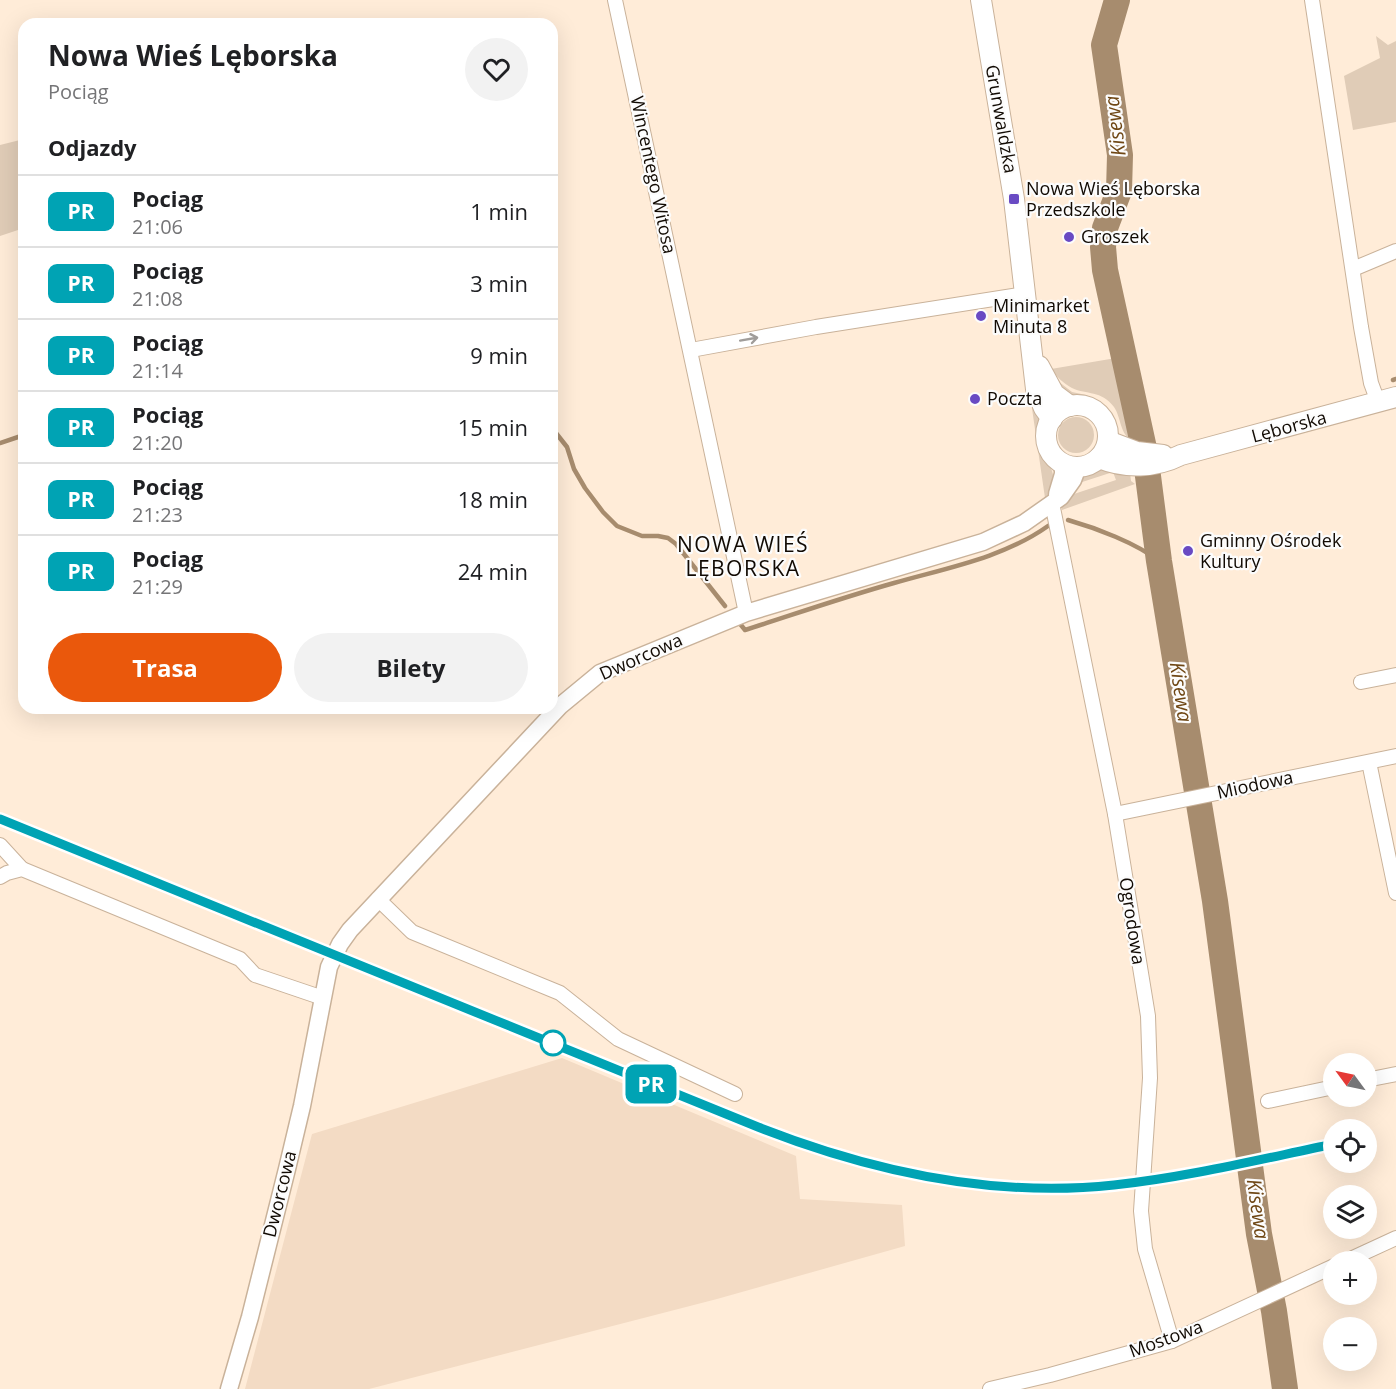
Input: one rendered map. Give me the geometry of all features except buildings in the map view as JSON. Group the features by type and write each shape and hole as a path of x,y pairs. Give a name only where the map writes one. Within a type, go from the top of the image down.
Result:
{"main road":[{"name":"Grunwaldzka","path":"981,0 1014,199 1036,388 1044,408 1052,419"},
{"name":"Grunwaldzka","path":"1031,346 1054,394 1070,406"},
{"name":"Lęborska","path":"1104,449 1138,459 1159,459 1387,400"},
{"path":"1083,405 1092,408 1105,422 1104,449 1091,464 1071,465 1055,458 1050,450 1047,431 1052,419 1070,406 1083,405"}],"street":[{"name":"Wincentego Witosa","path":"615,0 746,613"},
{"path":"1312,0 1371,383 1387,400"},
{"path":"1353,269 1396,251"},
{"path":"691,350 816,327 1025,294"},
{"path":"1053,503 1071,465"},
{"name":"Dworcowa","path":"558,708 600,673 623,662 746,613 983,542 1024,523 1053,503"},
{"name":"Ogrodowa","path":"1053,503 1115,814 1148,1016 1150,1078 1141,1211 1145,1249 1172,1341"},
{"path":"1361,682 1396,675"},
{"name":"Dworcowa","path":"229,1389 250,1317 287,1169 329,967 340,944 378,899 552,714"},
{"name":"Miodowa","path":"1115,814 1396,756"},
{"path":"1369,762 1396,893"},
{"path":"1,848 22,869 240,959 255,975 323,998"},
{"path":"0,877 22,869"},
{"path":"378,899 412,932 560,993 618,1039 735,1094"},
{"path":"1377,1078 1396,1074"},
{"path":"1268,1101 1323,1089"},
{"path":"1368,1251 1396,1238"},
{"name":"Mostowa","path":"990,1389 1172,1341 1323,1271"}],"shaded area":[{"path":"1376,36 1388,45 1396,41 1396,122 1353,130 1344,76 1380,58"},
{"path":"18,140 18,230 0,236 0,145"},
{"path":"1116,358 1132,440 1125,434 1114,407 1109,402 1099,395 1069,386 1060,380 1051,369"},
{"path":"1027,374 1041,414 1040,443 1052,470 1053,483 1045,498"},
{"path":"1054,378 1072,392 1086,395 1103,404 1113,415 1119,435 1107,413 1101,407 1069,395"},
{"path":"1076,417 1089,422 1094,435 1089,448 1076,453 1063,448 1058,435 1063,422"},
{"path":"1102,468 1130,472 1131,481 1135,484 1062,510 1062,504 1068,496 1116,480 1113,472 1076,484 1086,475"},
{"path":"562,1058 796,1156 800,1199 902,1205 905,1246 717,1299 369,1389 245,1389 312,1134"}],"waterway":[{"name":"Kisewa","path":"1117,0 1104,45 1120,155 1119,191 1105,228 1103,247 1105,270 1145,453 1159,561 1215,901 1259,1234 1274,1311 1285,1389"},
{"path":"558,436 567,447 574,469 585,488 603,512 617,526 642,536 668,538 676,544 725,606"},
{"path":"0,443 18,437"},
{"path":"1068,520 1115,537 1139,548 1159,561"},
{"path":"741,625 745,630 857,594 974,561 1012,546 1048,526"}],"train":[{"name":"PR","path":"0,819 788,1139 885,1168 981,1184 1047,1188 1093,1187 1141,1182 1323,1146"}],"place":[{"name":"Nowa Wieś Lęborska Przedszkole","path":"1014,199"},
{"name":"Groszek","path":"1069,237"},
{"name":"Minimarket Minuta 8","path":"981,316"},
{"name":"Poczta","path":"975,399"},
{"name":"Gminny Ośrodek Kultury","path":"1188,551"}],"district":[{"name":"NOWA WIEŚ LĘBORSKA","path":"743,557"}]}
